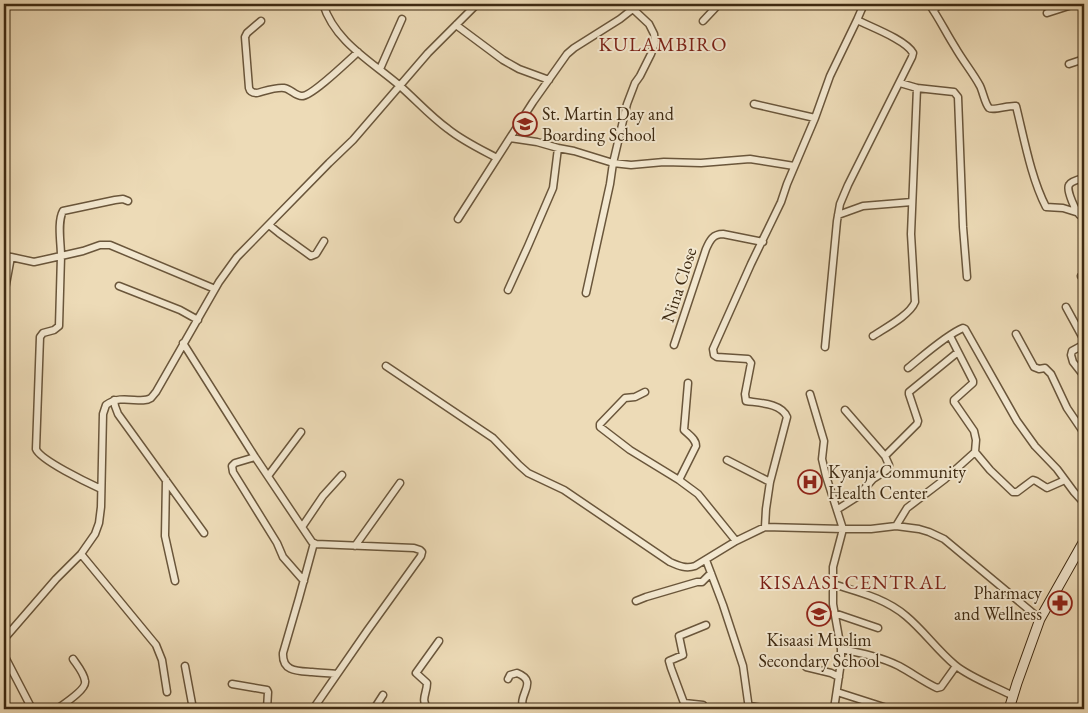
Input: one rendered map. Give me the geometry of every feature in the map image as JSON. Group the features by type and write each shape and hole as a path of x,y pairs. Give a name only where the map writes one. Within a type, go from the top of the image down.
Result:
{"main road":[{"path":"1009,709 1040,619 1084,541"}],"street":[{"path":"323,4 329,20 348,44 399,85 448,129 465,141 497,158"},
{"path":"4,639 56,579 81,554 95,534 99,522 103,409 114,400 146,400 152,398 215,289 237,257 354,140 399,85 477,4"},
{"path":"458,219 533,102 570,51 620,20 639,4"},
{"path":"703,21 719,4"},
{"path":"765,527 770,482 788,419 784,411 762,403 746,401 745,394 751,363 748,359 717,356 714,355 713,349 781,202 830,76 864,4"},
{"path":"929,4 979,84 990,108 1016,106 1033,172 1046,207 1063,208 1081,216"},
{"path":"934,10 941,4"},
{"path":"1047,13 1075,4"},
{"path":"586,293 627,104 654,44 654,34 648,24 633,9"},
{"path":"380,69 402,19"},
{"path":"825,347 840,204 913,53 899,41 858,20"},
{"path":"261,21 245,37 249,90 253,93 282,88 298,95 306,95 358,52"},
{"path":"456,25 519,70 549,80"},
{"path":"1069,64 1084,60"},
{"path":"900,83 917,88 954,92 958,97 967,277"},
{"path":"873,336 908,312 915,302 911,234 917,88"},
{"path":"754,104 815,118"},
{"path":"510,138 574,151 613,164 701,163 750,159 794,166"},
{"path":"508,290 552,188 558,148"},
{"path":"1081,216 1072,201 1068,186 1070,183 1084,178"},
{"path":"101,489 78,478 38,454 36,449 40,337 43,332 57,329 59,326 61,213 115,200 123,199 128,201"},
{"path":"838,215 863,206 912,202"},
{"path":"269,225 311,256 316,254 324,241"},
{"name":"Nina Close","path":"674,346 706,248 714,235 723,234 763,242"},
{"path":"4,295 7,256 34,262 83,251 100,245 110,245 215,289"},
{"path":"119,286 180,310 198,320"},
{"path":"1066,306 1084,340 1083,345 1072,351 1071,355 1073,362 1084,376"},
{"path":"908,368 950,336 963,328 966,329 1017,421 1031,441 1084,503"},
{"path":"1016,334 1034,367 1039,369 1045,368 1056,381 1067,408 1084,433"},
{"path":"896,526 907,508 945,479 975,452 976,440 974,431 954,402 973,381 950,336"},
{"path":"183,343 310,541 314,543 355,546 414,548 420,550 422,554 313,709"},
{"path":"885,456 918,424 909,392 958,352"},
{"path":"386,366 493,438 528,473 564,490 678,566 690,568 736,541 765,527 843,529 896,526 919,529 944,539 1040,619"},
{"path":"678,480 696,446 696,443 684,430 688,383"},
{"path":"646,392 622,400 600,424 600,427 630,450 698,494 736,541"},
{"path":"810,394 824,441 822,460 843,529 833,567 832,584 834,613 841,649 841,662 834,709"},
{"path":"114,400 118,414 204,533"},
{"path":"838,509 857,497 873,479 887,470 889,465 885,456 845,410"},
{"path":"268,476 301,432"},
{"path":"975,452 1012,492 1017,492 1033,480 1047,488 1065,480"},
{"path":"255,457 235,463 232,466 233,472 277,543 283,557 304,582"},
{"path":"727,460 770,482"},
{"path":"302,527 323,496 342,475"},
{"path":"166,480 165,536 175,581"},
{"path":"355,546 400,483"},
{"path":"314,543 283,653 284,662 289,668 296,671 337,674"},
{"path":"81,554 156,645 162,660 167,692"},
{"path":"706,560 743,666 749,707 771,709"},
{"path":"636,601 702,582 711,573"},
{"path":"832,584 867,594 884,601 902,612 956,666 1013,696"},
{"path":"834,613 878,628"},
{"path":"706,625 679,636 683,655 669,661 684,703 703,705 706,709"},
{"path":"428,709 424,702 427,683 416,673 439,640"},
{"path":"841,649 871,656 899,666 937,688 941,687 956,666"},
{"path":"4,655 32,709"},
{"path":"57,709 82,690 86,682 73,659"},
{"path":"185,666 193,709"},
{"path":"806,667 831,673 838,677"},
{"path":"508,680 510,675 517,672 526,679 528,684 522,701 524,709"},
{"path":"232,684 267,690 267,709"},
{"path":"837,692 890,709"},
{"path":"374,709 383,695"}],"place":[{"name":"St. Martin Day and Boarding School","path":"525,124"},
{"name":"Kyanja Community Health Center","path":"810,482"},
{"name":"Pharmacy and Wellness","path":"1060,603"},
{"name":"Kisaasi Muslim Secondary School","path":"819,614"}],"district":[{"name":"KULAMBIRO","path":"663,44"},
{"name":"KISAASI CENTRAL","path":"853,582"}]}
